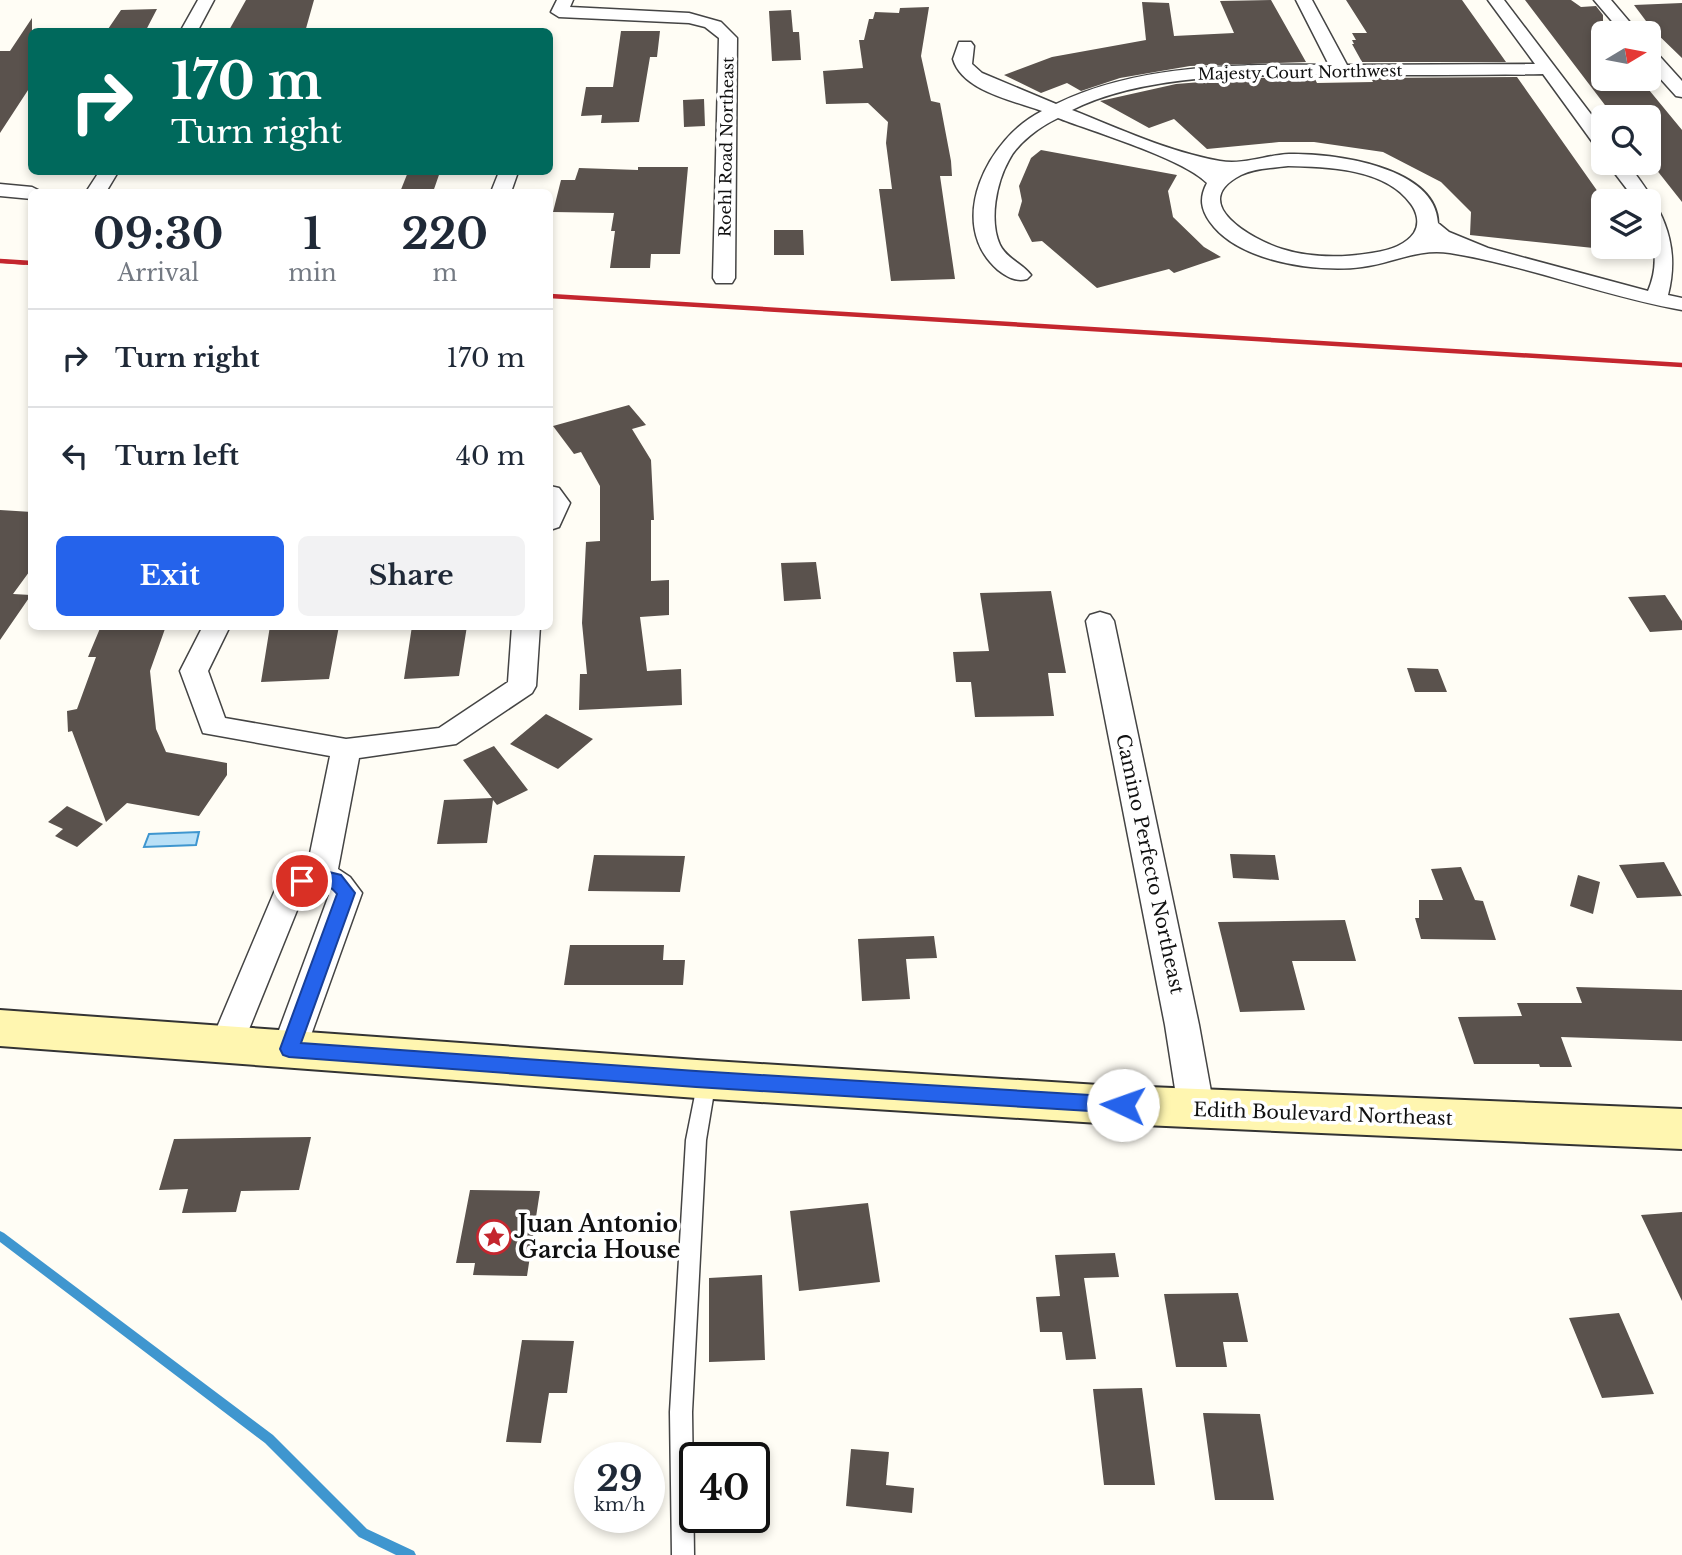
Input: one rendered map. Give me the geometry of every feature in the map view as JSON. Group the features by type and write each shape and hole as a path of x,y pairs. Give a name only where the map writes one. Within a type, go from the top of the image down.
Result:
{"street":[{"path":"190,28 206,0"},
{"path":"1304,0 1341,70"},
{"path":"1496,0 1591,128"},
{"path":"1602,0 1620,21"},
{"name":"Roehl Road Northeast","path":"559,11 689,18 709,22 722,30 728,38 724,278"},
{"path":"965,46 960,57 961,62 976,78 1055,112 1175,156 1222,167 1244,168 1287,160 1334,162 1377,174 1411,192 1422,203 1428,226 1423,236 1412,246 1388,256 1356,262 1302,259 1267,250 1227,230 1213,214 1210,197 1218,183 1244,168"},
{"name":"Majesty Court Northwest","path":"1020,275 997,260 991,251 984,220 984,204 1000,159 1022,133 1055,112 1105,91 1174,76 1231,71 1548,69"},
{"path":"1661,69 1682,92"},
{"path":"1175,156 1209,174 1218,183"},
{"path":"0,190 28,193"},
{"path":"1428,226 1441,236 1481,252"},
{"path":"1654,299 1667,273 1668,248 1661,226"},
{"path":"1412,246 1437,245 1481,252 1654,299 1682,304"},
{"path":"1654,299 1682,311"},
{"path":"553,497 557,503 553,514"},
{"name":"Camino Perfecto Northeast","path":"1100,621 1182,1025 1196,1108"},
{"path":"215,630 194,671 212,726 346,748 446,737 523,686 526,630"},
{"path":"321,876 346,748"},
{"path":"227,1044 289,891 302,881 321,876 335,879 346,893 289,1049"},
{"name":"Edith Boulevard Northeast","path":"0,1028 707,1080 1196,1108 1682,1129"}],"lane":[{"path":"683,1555 681,1412 696,1140 707,1080"}],"water":[{"path":"199,832 196,845 144,847 149,834"}],"building":[{"path":"246,0 314,0 306,28 230,28"},
{"path":"1271,0 1306,62 1190,66 1120,78 1081,91 1067,83 1041,93 1004,75 1052,57 1146,40 1142,2 1169,3 1174,36 1234,33 1220,1"},
{"path":"1346,0 1462,0 1506,62 1362,62 1352,44 1352,40 1356,40 1352,33 1367,33"},
{"path":"1525,0 1571,0 1581,7 1596,6 1603,15 1603,21 1591,21 1591,87"},
{"path":"1682,3 1682,58 1661,38 1661,21 1646,21 1634,5"},
{"path":"929,7 921,56 931,101 940,103 951,161 952,176 940,176 955,279 891,281 879,189 892,189 886,143 888,122 868,103 826,104 823,71 863,68 859,40 864,40 869,19 873,19 875,12 899,13 900,8"},
{"path":"157,9 147,28 109,28 121,10"},
{"path":"791,10 793,32 799,32 801,60 772,61 769,11"},
{"path":"32,18 32,28 28,28 28,90 0,133 0,51 10,51"},
{"path":"621,31 660,31 657,57 650,57 639,122 601,123 602,115 581,116 586,87 613,87"},
{"path":"1314,77 1317,83 1373,82 1371,78 1517,77 1596,189 1591,189 1591,248 1470,235 1471,212 1441,182 1383,152 1314,142 1279,142 1207,149 1174,119 1149,128 1100,101 1176,84 1252,78"},
{"path":"1594,91 1650,91 1682,130 1682,202 1661,175 1661,105 1605,105"},
{"path":"704,99 705,126 684,127 683,100"},
{"path":"1041,150 1177,175 1168,191 1173,217 1204,247 1221,257 1174,273 1169,269 1097,288 1042,241 1032,242 1018,215 1022,201 1019,186 1031,158"},
{"path":"638,167 688,167 680,254 651,254 650,268 610,268 615,231 611,231 614,213 553,212 561,180 575,180 579,168 638,170"},
{"path":"407,175 439,175 434,189 401,189"},
{"path":"774,230 803,230 804,255 774,255"},
{"path":"629,405 646,425 632,429 651,460 654,520 651,520 651,581 669,580 669,615 640,617 647,671 681,669 682,705 579,710 580,674 587,674 582,623 586,542 600,541 600,486 581,452 574,454 553,426"},
{"path":"0,510 28,512 28,573 13,594 28,595 28,599 0,640"},
{"path":"816,562 821,599 784,601 781,563"},
{"path":"1051,591 1066,673 1048,673 1054,716 975,717 971,682 956,682 953,652 989,651 980,593"},
{"path":"1665,595 1682,621 1682,630 1650,632 1628,597"},
{"path":"99,630 165,630 150,671 156,729 166,752 227,763 227,775 199,816 127,803 106,822 72,731 68,732 67,711 77,709 96,657 88,657"},
{"path":"269,630 338,630 329,679 261,682"},
{"path":"411,630 466,630 459,676 404,679"},
{"path":"1407,668 1438,669 1447,692 1415,692"},
{"path":"546,714 593,739 558,769 510,744"},
{"path":"494,746 528,790 497,805 493,800 487,843 437,844 444,800 492,798 463,760"},
{"path":"67,806 103,824 77,847 55,836 63,829 48,822"},
{"path":"1230,854 1275,855 1279,880 1233,878"},
{"path":"594,855 685,856 680,892 588,891"},
{"path":"1664,862 1682,896 1637,898 1619,865"},
{"path":"1461,867 1475,900 1483,901 1496,940 1421,939 1415,918 1419,918 1419,900 1443,900 1431,869"},
{"path":"1578,875 1600,882 1593,914 1570,906"},
{"path":"1345,920 1356,961 1292,961 1305,1010 1240,1012 1218,922"},
{"path":"934,936 937,958 906,959 910,999 862,1001 858,939"},
{"path":"570,945 664,945 663,960 685,960 683,985 564,985"},
{"path":"1576,987 1682,990 1682,1041 1561,1037 1572,1067 1474,1064 1458,1017 1522,1016 1517,1003 1582,1003"},
{"path":"311,1137 299,1190 241,1191 236,1212 182,1213 188,1189 159,1190 174,1139"},
{"path":"470,1190 540,1191 527,1276 473,1275 475,1263 456,1263"},
{"path":"868,1203 880,1282 799,1291 790,1211"},
{"path":"1682,1212 1682,1301 1641,1215"},
{"path":"1115,1253 1119,1277 1084,1278 1096,1359 1066,1360 1062,1332 1040,1332 1036,1297 1060,1296 1055,1255"},
{"path":"762,1275 765,1360 709,1362 709,1278"},
{"path":"1238,1293 1248,1342 1223,1342 1227,1367 1176,1367 1164,1294"},
{"path":"1619,1313 1654,1394 1602,1398 1569,1318"},
{"path":"522,1340 574,1341 567,1393 549,1393 541,1443 506,1442"},
{"path":"1142,1388 1155,1485 1104,1485 1093,1389"},
{"path":"1203,1413 1260,1414 1274,1500 1215,1500"},
{"path":"851,1449 889,1452 886,1485 914,1488 912,1513 846,1506"}],"waterway":[{"path":"0,1236 269,1439 363,1533 410,1555"}],"railway":[{"path":"24,263 0,261 28,263"},
{"path":"553,296 1682,365"}],"place":[{"name":"Juan Antonio Garcia House","path":"494,1237"}],"route":[{"path":"302,881 321,876 335,879 346,893 289,1049 696,1079 1123,1105"}]}
